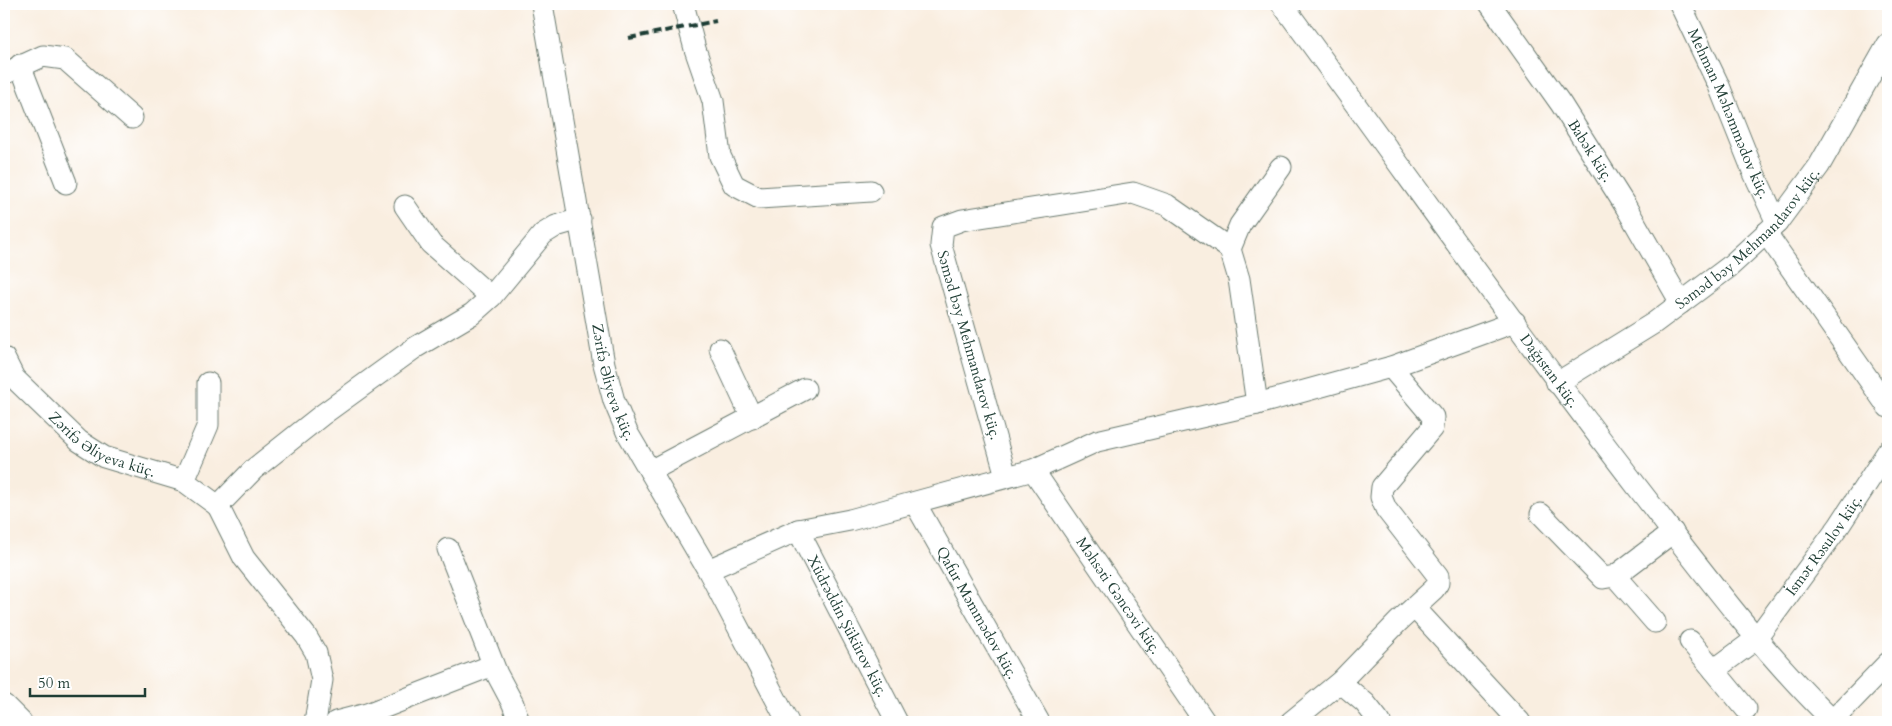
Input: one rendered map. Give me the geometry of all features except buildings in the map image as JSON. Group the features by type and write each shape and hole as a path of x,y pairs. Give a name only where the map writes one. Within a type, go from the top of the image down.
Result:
{"street":[{"name":"Zərifə Əliyeva küç.","path":"542,4 606,373 614,402 628,432 708,570 788,722"},
{"path":"683,4 695,49 713,101 720,156 734,185 759,198 871,191"},
{"name":"Dağıstan küç.","path":"1282,4 1515,322 1557,383 1756,639 1833,722"},
{"name":"Babək küç.","path":"1490,4 1571,120 1626,207 1681,303"},
{"name":"Mehman Məhəmmədov küç.","path":"1688,8 1772,228 1888,407"},
{"name":"Səməd bəy Mehmandarov küç.","path":"1557,383 1654,323 1729,267 1772,228 1819,166 1888,44"},
{"path":"66,183 12,70 43,56 65,59 132,118"},
{"path":"1257,404 1239,279 1230,249 1240,225 1281,167"},
{"name":"Səməd bəy Mehmandarov küç.","path":"1006,476 941,246 942,227 962,220 1133,193 1167,204 1230,249"},
{"path":"405,206 431,244 491,297"},
{"path":"315,722 322,680 316,653 306,636 244,558 218,506 254,469 322,415 416,347 472,314 491,297 544,234 556,226 580,219"},
{"path":"708,570 798,530 850,520 1033,470 1097,441 1257,404 1391,367 1515,322"},
{"path":"720,349 752,418"},
{"name":"Zərifə Əliyeva küç.","path":"4,358 14,378 79,441 104,457 184,481 218,506"},
{"path":"1291,722 1340,682 1438,583 1438,576 1386,509 1381,497 1382,487 1432,428 1433,417 1391,367"},
{"path":"184,481 208,425 208,383"},
{"path":"650,471 806,389"},
{"name":"İsmət Rəsulov küç.","path":"1714,670 1756,639 1839,526 1888,451"},
{"name":"Məhsəti Gəncəvi küç.","path":"1033,470 1196,719"},
{"name":"Qafur Məmmədov küç.","path":"915,503 1039,722"},
{"path":"1541,514 1604,578 1615,576 1672,532"},
{"name":"Xüdrəddin Şükürov küç.","path":"798,530 897,722"},
{"path":"448,549 493,665 513,704 519,722"},
{"path":"1615,576 1655,622"},
{"path":"1415,608 1520,722"},
{"path":"1690,641 1746,709"},
{"path":"1833,722 1888,663"},
{"path":"336,722 367,714 493,665"},
{"path":"1340,682 1365,703 1380,722"},
{"path":"4,705 21,722"}],"railway":[{"path":"629,38 716,21"}]}
